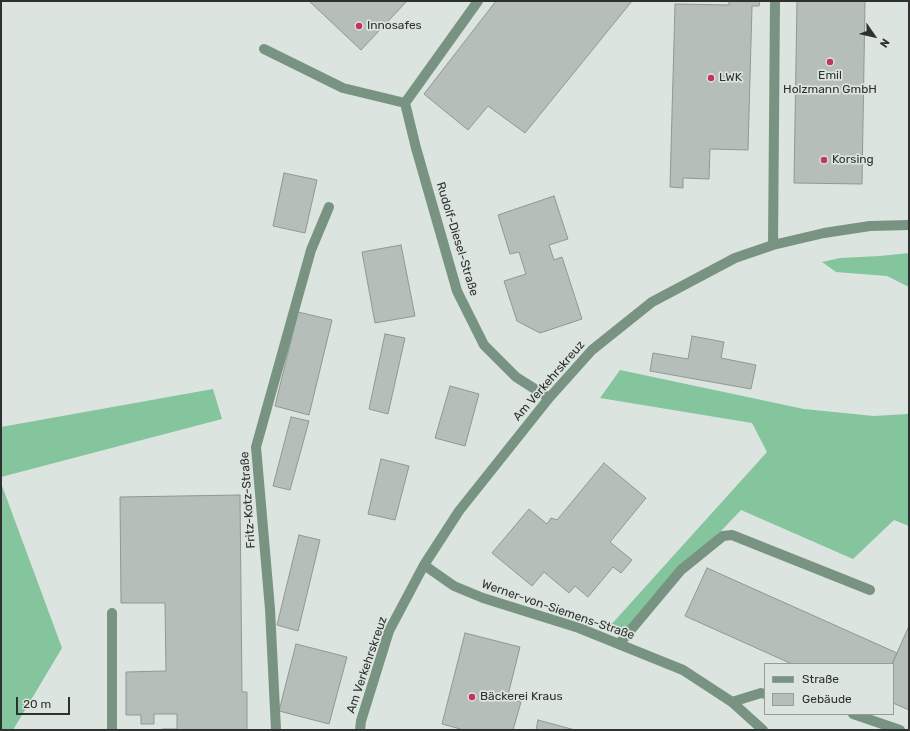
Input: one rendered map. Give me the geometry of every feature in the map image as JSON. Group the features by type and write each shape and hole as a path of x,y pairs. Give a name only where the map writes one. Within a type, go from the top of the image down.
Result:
{"street":[{"path":"264,49 343,88 405,103 478,1"},
{"path":"773,245 775,1"},
{"name":"Rudolf-Diesel-Straße","path":"405,103 416,148 457,291 484,345 516,377 549,398"},
{"name":"Fritz-Kotz-Straße","path":"276,730 270,608 256,447 311,250 329,207"},
{"name":"Am Verkehrskreuz","path":"360,730 361,721 389,631 424,565 459,511 549,398 592,350 652,302 735,258 773,245 824,233 870,226 909,225"},
{"path":"619,644 681,570 723,536 732,535 870,590"},
{"name":"Werner-von-Siemens-Straße","path":"424,565 454,586 483,598 579,628 683,670 732,702 763,730"},
{"path":"112,613 112,730"},
{"path":"732,702 761,693 764,694"},
{"path":"857,715 900,730"}],"green space":[{"path":"909,253 909,287 887,276 836,272 822,262 840,258"},
{"path":"620,370 804,409 874,416 907,414 909,412 909,526 894,520 853,559 741,510 625,632 609,627 767,452 752,423 600,398"},
{"path":"213,389 222,419 1,477 1,427"},
{"path":"1,483 62,648 13,730 1,730"}],"building":[{"name":"Innosafes","path":"309,1 407,1 361,50"},
{"path":"496,1 632,1 525,133 488,106 468,130 424,94"},
{"name":"LWK","path":"729,1 760,1 759,6 752,6 748,150 710,149 709,179 683,178 683,188 670,187 675,4 729,5"},
{"path":"797,1 865,1 862,184 794,183"},
{"path":"284,173 317,180 305,233 273,226"},
{"path":"554,196 568,239 549,245 554,260 562,257 582,319 540,333 517,321 504,281 526,274 519,252 510,254 498,215"},
{"path":"401,245 415,316 375,323 362,252"},
{"path":"298,312 332,320 309,415 275,406"},
{"path":"385,334 405,338 388,414 369,409"},
{"path":"692,336 724,342 721,358 756,365 751,389 650,371 653,353 688,359"},
{"path":"450,386 479,394 465,446 435,438"},
{"path":"291,417 309,421 290,490 273,486"},
{"path":"381,459 409,466 395,520 368,514"},
{"path":"604,463 646,498 610,542 632,560 621,573 613,567 588,597 575,586 569,593 544,572 532,586 492,553 529,509 547,524 551,518 557,520"},
{"path":"240,495 242,692 247,692 247,730 162,730 177,729 177,714 154,714 154,724 141,724 141,715 126,715 126,672 166,671 165,603 121,603 120,497"},
{"path":"299,535 320,540 298,631 277,625"},
{"path":"707,568 897,653 892,663 790,663 685,616"},
{"path":"909,626 909,710 894,703 894,663 892,663"},
{"path":"465,633 520,647 507,699 521,702 513,730 464,730 442,724"},
{"path":"296,644 347,657 329,724 279,711"},
{"path":"538,720 575,730 536,730"}],"place":[{"name":"Innosafes","path":"359,26"},
{"name":"Emil Holzmann GmbH","path":"830,62"},
{"name":"LWK","path":"711,78"},
{"name":"Korsing","path":"824,160"},
{"name":"Bäckerei Kraus","path":"472,697"}]}
